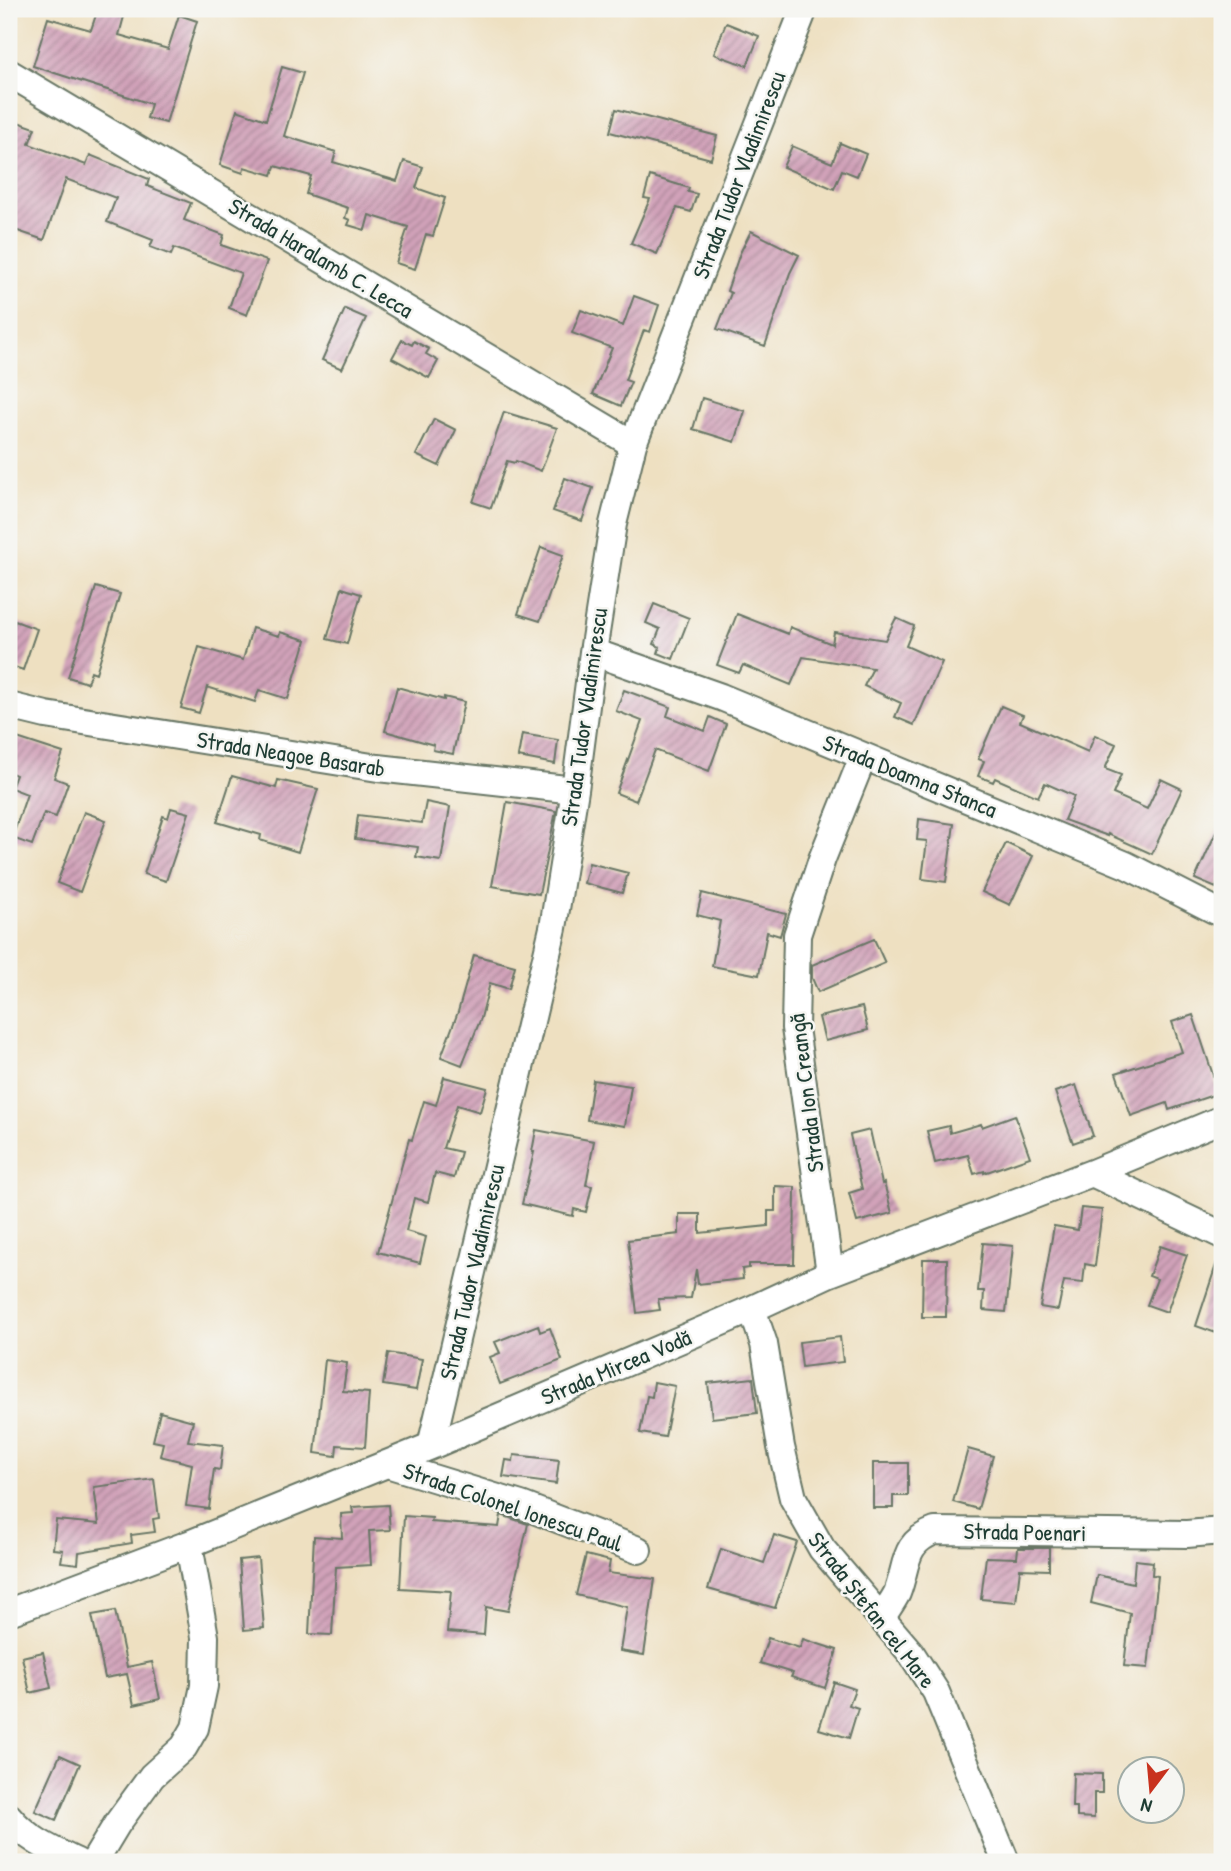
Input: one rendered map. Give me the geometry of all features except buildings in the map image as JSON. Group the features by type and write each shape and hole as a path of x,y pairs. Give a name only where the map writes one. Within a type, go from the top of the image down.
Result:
{"street":[{"name":"Strada Tudor Vladimirescu","path":"431,1446 553,928 613,524 633,444 804,9"},
{"name":"Strada Haralamb C. Lecca","path":"9,73 633,444"},
{"name":"Strada Doamna Stanca","path":"593,653 721,697 1126,865 1222,914"},
{"name":"Strada Neagoe Basarab","path":"9,706 46,715 378,768 575,790"},
{"name":"Strada Ion Creangă","path":"830,1273 795,1028 797,936 822,859 863,757"},
{"name":"Strada Mircea Vodă","path":"9,1612 189,1544 387,1464 752,1309 830,1273 1092,1173 1222,1119"},
{"path":"1092,1173 1222,1235"},
{"name":"Strada Ștefan cel Mare","path":"752,1309 764,1344 781,1447 793,1498 822,1549 911,1653 936,1692 1006,1862"},
{"name":"Strada Colonel Ionescu Paul","path":"387,1464 522,1505 638,1550"},
{"name":"Strada Poenari","path":"882,1617 896,1594 911,1546 920,1536 935,1531 1187,1534 1222,1531"},
{"path":"94,1862 117,1824 152,1776 184,1746 195,1728 204,1686 205,1637 189,1544"},
{"path":"9,1817 18,1828 44,1847 77,1862"}]}
